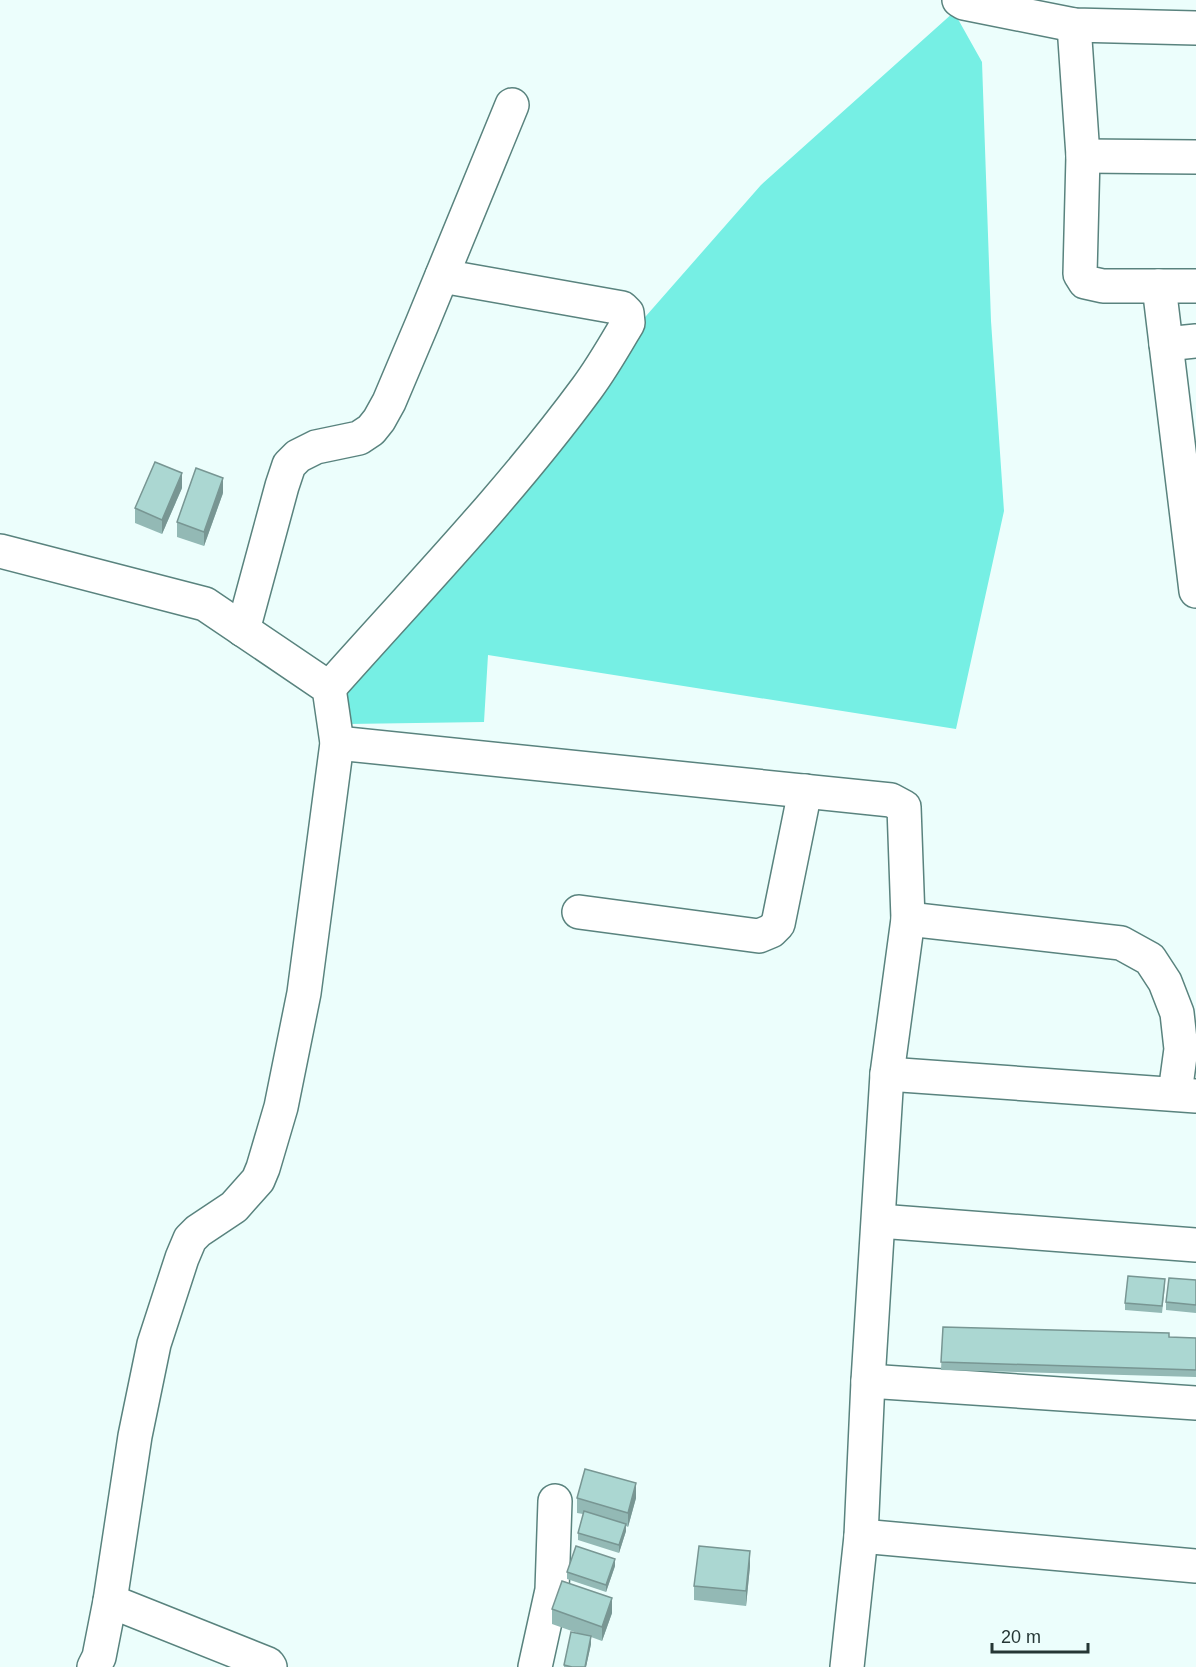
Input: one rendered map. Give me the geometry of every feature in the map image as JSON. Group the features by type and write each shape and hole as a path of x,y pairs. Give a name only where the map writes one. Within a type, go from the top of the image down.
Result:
{"street":[{"path":"963,1 1074,25 1196,28"},
{"path":"1074,25 1083,156 1080,274 1088,284 1103,286 1196,286"},
{"path":"243,630 289,465 294,459 316,447 359,438 375,425 389,402 512,105"},
{"path":"1083,156 1196,158"},
{"path":"329,688 472,528 550,436 588,387 628,323 627,313 621,308 442,276"},
{"path":"1159,286 1181,342 1196,591"},
{"path":"0,551 205,604 329,688 336,743 304,993 281,1107 258,1180 234,1207 198,1230 190,1239 182,1258 152,1356 135,1436 111,1601 99,1657 94,1667"},
{"path":"336,743 891,800 904,807 908,919 887,1074 861,1536 847,1667"},
{"path":"579,912 759,936 771,931 778,924 805,791"},
{"path":"887,1074 1186,1094 1178,1013 1165,982 1150,959 1121,943 908,919"},
{"path":"879,1221 1196,1245"},
{"path":"868,1381 1196,1403"},
{"path":"535,1667 552,1590 555,1501"},
{"path":"861,1536 1196,1566"},
{"path":"111,1601 211,1640 268,1664 270,1667"}],"shaded area":[{"path":"954,12 982,62 991,321 1004,511 956,729 488,655 484,722 348,724 337,668 761,185"}],"building":[{"path":"155,462 182,473 162,520 135,508"},
{"path":"196,468 223,478 204,532 177,522"},
{"path":"1128,1276 1165,1279 1162,1306 1125,1303"},
{"path":"1169,1278 1196,1280 1196,1305 1166,1302"},
{"path":"943,1327 1169,1333 1169,1337 1196,1338 1196,1370 941,1362"},
{"path":"585,1469 636,1483 628,1513 577,1498"},
{"path":"584,1511 626,1524 619,1545 578,1533"},
{"path":"576,1546 615,1559 606,1585 567,1572"},
{"path":"699,1546 750,1551 746,1591 694,1586"},
{"path":"562,1581 612,1598 602,1627 552,1609"},
{"path":"571,1632 591,1636 585,1667 564,1665"}]}
